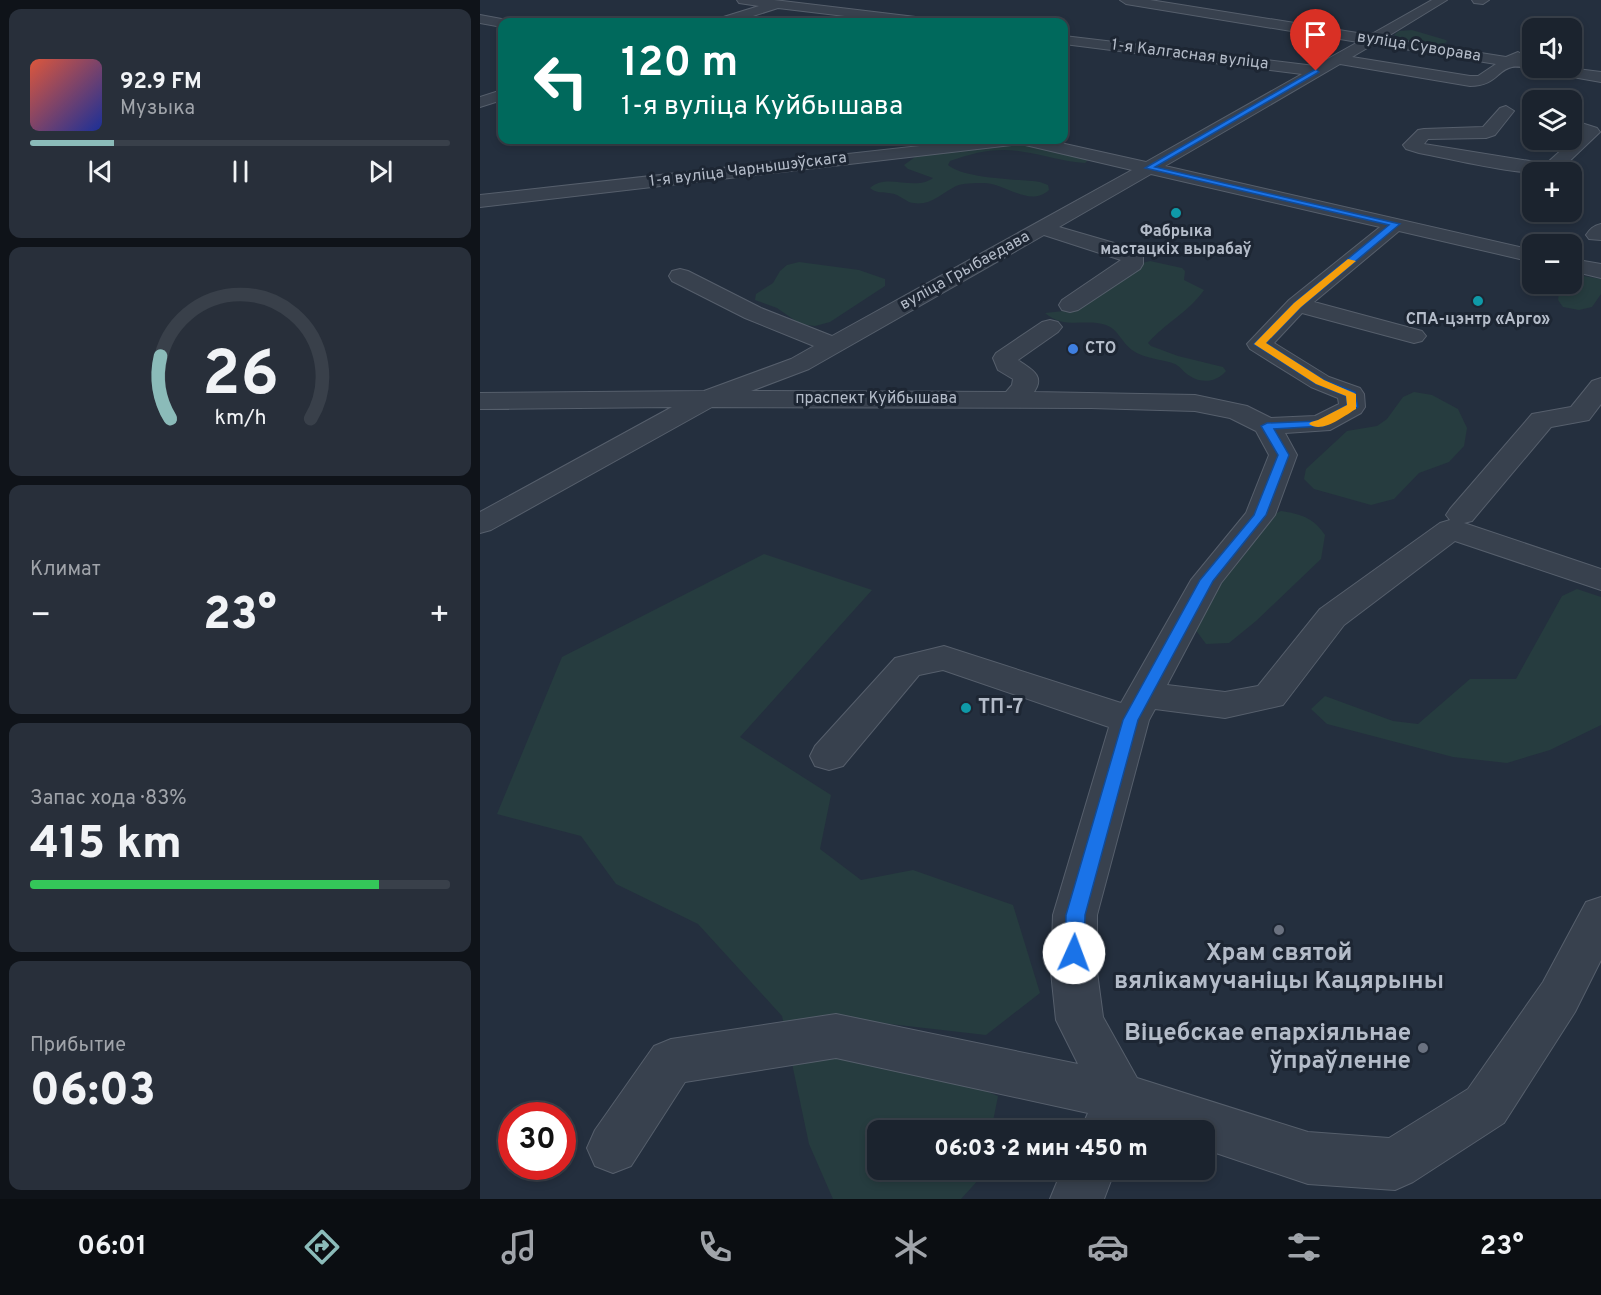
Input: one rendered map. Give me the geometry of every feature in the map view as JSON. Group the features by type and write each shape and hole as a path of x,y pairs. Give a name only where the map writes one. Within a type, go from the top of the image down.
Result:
{"street":[{"path":"743,0 780,2 895,18"},
{"name":"вуліца Суворава","path":"1126,0 1522,64"},
{"path":"1186,10 1211,0"},
{"name":"вуліца Грыбаедава","path":"480,524 707,399 800,364 1441,0"},
{"path":"1478,0 1483,0"},
{"path":"734,18 780,2"},
{"path":"480,19 498,22"},
{"name":"1-я Калгасная вуліца","path":"1068,40 1316,71"},
{"path":"1337,59 1481,81 1522,54"},
{"path":"1582,74 1601,77"},
{"path":"1506,93 1489,105 1522,115"},
{"path":"480,102 498,96"},
{"path":"1506,111 1489,130 1480,134 1424,134 1412,145 1542,169 1553,166 1571,150"},
{"path":"1582,128 1592,132 1582,141"},
{"name":"1-я вуліца Чарнышэўскага","path":"480,201 981,144"},
{"path":"1043,144 1522,253"},
{"path":"1146,147 1173,153"},
{"path":"1113,1113 1080,1020 1074,972 1076,915 1138,708 1207,580 1260,515 1283,455 1267,426 1320,424 1352,407 1351,394 1320,382 1259,344 1297,305 1396,224"},
{"path":"1042,228 1121,251 1132,257 1132,264 1070,305"},
{"path":"1582,267 1601,272"},
{"path":"680,276 753,313 834,345"},
{"path":"1297,305 1414,336"},
{"path":"1014,399 1025,387 1026,376 1007,365 1005,358 1050,327"},
{"path":"1461,516 1542,420 1580,414 1601,386"},
{"name":"праспект Куйбышава","path":"480,401 1014,399 1195,404 1238,412 1267,426"},
{"path":"829,756 908,666 944,658 1138,708 1225,705 1270,696 1332,617 1451,529 1601,579"},
{"path":"613,1148 671,1062 836,1036 1113,1113 1308,1158 1395,1164 1486,1106 1559,997 1601,915"},
{"path":"1077,1199 1085,1180"}],"green space":[{"path":"1412,30 1447,42 1434,46 1394,35 1399,31"},
{"path":"1000,144 1022,144 1089,159 1085,163 1024,152 996,150 959,158 950,161 948,165 956,170 978,176 1040,182 1048,185 1049,190 1041,195 1025,196 992,184 973,183 956,186 928,202 916,203 870,188 884,182 918,183 933,178 908,169 904,165 915,157"},
{"path":"1150,261 1182,268 1185,271 1184,280 1204,290 1191,305 1148,343 1178,356 1223,367 1226,371 1218,378 1209,381 1195,379 1175,364 1137,353 1106,325 1060,321 1045,313 1073,310 1138,264"},
{"path":"799,262 859,270 885,279 885,286 830,322 815,326 800,324 777,308 755,300 756,294 773,283 780,271 787,265"},
{"path":"1582,276 1601,279 1601,294 1592,307 1579,310 1563,307 1558,300 1559,294 1582,294"},
{"path":"1414,392 1432,395 1458,409 1467,428 1464,446 1449,462 1419,473 1394,499 1371,505 1314,489 1304,479 1306,469 1347,431 1377,426 1387,419 1403,397"},
{"path":"1281,511 1306,518 1321,529 1325,535 1321,559 1256,621 1229,643 1206,644 1195,629 1209,590 1267,517"},
{"path":"764,554 872,590 740,737 831,795 820,849 861,880 913,870 1013,905 1040,993 986,1035 872,1022 877,1046 998,1096 993,1120 867,1120 867,1180 978,1180 961,1199 833,1199 809,1144 782,1016 698,924 616,884 581,836 497,814 562,657"},
{"path":"1577,589 1601,597 1601,725 1550,750 1507,763 1453,757 1327,724 1311,709 1325,696 1393,721 1418,724 1470,679 1516,679 1562,596"}],"slow traffic":[{"path":"1315,424 1320,424 1352,407 1351,394 1320,382 1259,344 1297,305 1351,261"}],"place":[{"name":"Фабрыка мастацкіх вырабаў","path":"1176,213"},
{"name":"СПА-цэнтр «Арго»","path":"1478,301"},
{"name":"СТО","path":"1073,349"},
{"name":"ТП-7","path":"966,708"},
{"name":"Храм святой вялікамучаніцы Кацярыны","path":"1279,930"},
{"name":"Віцебскае епархіяльнае ўпраўленне","path":"1423,1048"}],"route":[{"path":"1074,953 1076,915 1130,720 1207,580 1260,515 1283,455 1267,426 1320,424 1352,407 1351,394 1320,382 1259,344 1297,305 1396,224 1148,168 1316,71"}]}
